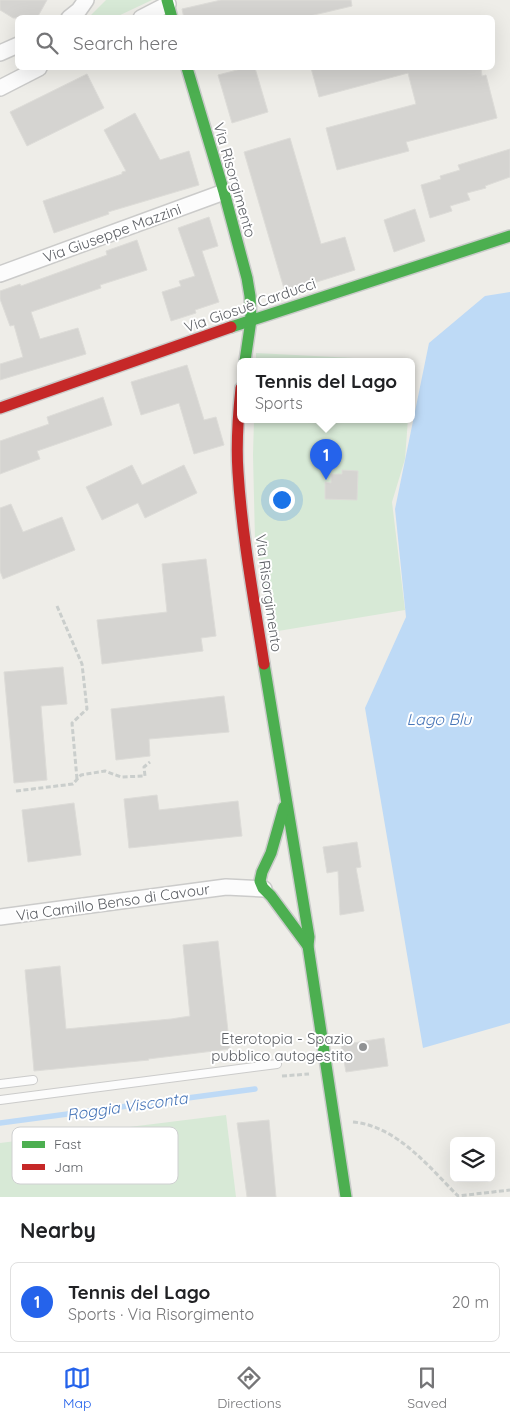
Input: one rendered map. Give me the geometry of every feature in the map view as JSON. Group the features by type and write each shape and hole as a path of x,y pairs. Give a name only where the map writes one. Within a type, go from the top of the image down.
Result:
{"street":[{"path":"73,15 86,0"},
{"path":"149,15 169,7"},
{"path":"0,53 15,46"},
{"path":"0,88 35,70"},
{"name":"Via Risorgimento","path":"188,70 224,192 247,278 251,320 245,358"},
{"name":"Via Giuseppe Mazzini","path":"0,274 224,192"},
{"name":"Via Giosuè Carducci","path":"0,408 251,320 510,236"},
{"name":"Via Risorgimento","path":"239,423 240,489 246,545 285,802 309,937 308,946 346,1197"},
{"name":"Via Risorgimento","path":"285,802 273,848 260,881 308,946"},
{"path":"264,869 282,859 290,862 299,874 299,884 288,897 267,893"},
{"name":"Via Camillo Benso di Cavour","path":"226,887 264,869"},
{"name":"Via Camillo Benso di Cavour","path":"0,918 226,887 267,893"}],"lane":[{"path":"0,1100 277,1064"},
{"path":"0,1084 33,1080"}],"path":[{"path":"57,606 82,664 87,709 72,723 77,779"},
{"path":"16,791 73,784 81,775 105,770 121,777 145,776 144,767 150,762"},
{"path":"335,1120 374,1126 387,1133 403,1143 458,1196 510,1190"}],"green space":[{"path":"106,0 152,0 120,15 91,15"},
{"path":"256,353 354,358 256,358"},
{"path":"254,423 408,423 405,459 392,502 405,610 272,632 255,540"},
{"path":"226,1115 236,1197 0,1197 0,1143 12,1142 12,1184 178,1184 178,1127 129,1127"}],"water":[{"name":"Lago Blu","path":"510,292 510,1023 423,1048 365,708 406,617 395,509 413,423 415,423 415,411 429,343 485,296"}],"building":[{"path":"0,0 47,0 39,15 15,15 15,18 13,18 0,10"},
{"path":"221,0 351,0 352,6 314,15 183,15 182,9"},
{"path":"237,70 256,70 268,112 232,123 218,75"},
{"path":"312,70 481,70 482,76 486,75 497,118 406,142 409,151 337,170 326,128 416,104 408,73 319,97"},
{"path":"87,74 104,108 27,146 10,112"},
{"path":"135,113 160,160 189,151 199,185 108,212 109,214 54,233 43,201 126,171 104,130"},
{"path":"290,138 321,244 345,237 355,270 285,292 244,152"},
{"path":"510,149 510,177 485,186 486,188 467,193 470,200 450,206 452,211 430,218 421,185 441,179 440,176 460,170 458,165"},
{"path":"415,209 425,241 394,252 384,220"},
{"path":"209,217 218,246 202,251 219,302 195,310 196,313 171,321 162,292 181,286 179,281 195,276 178,228"},
{"path":"137,240 147,270 100,285 101,288 31,312 40,339 78,328 86,354 0,380 0,364 23,357 14,325 10,326 0,299 0,291 20,284 21,286 107,255 106,251"},
{"path":"187,365 204,420 216,417 224,445 194,454 179,403 141,415 131,382"},
{"path":"103,397 112,425 37,451 40,459 0,474 0,441 49,424 47,417"},
{"path":"132,465 142,485 184,465 197,493 145,518 138,503 102,520 86,487"},
{"path":"342,470 358,471 357,500 325,499 325,482 331,483 331,474 342,474"},
{"path":"11,504 23,532 62,517 75,550 3,579 0,571 0,508"},
{"path":"206,559 216,636 201,638 203,651 102,664 97,620 167,612 162,564"},
{"path":"63,667 67,704 41,706 47,780 14,783 4,672"},
{"path":"224,696 229,732 149,739 150,756 116,760 111,709"},
{"path":"157,795 159,810 238,801 242,836 129,848 124,799"},
{"path":"74,803 81,855 28,862 22,810"},
{"path":"357,842 361,867 356,868 364,911 340,915 338,871 327,873 323,847"},
{"path":"218,941 230,1049 149,1060 34,1071 25,970 60,966 66,1029 171,1019 190,1016 183,945"},
{"path":"384,1038 388,1066 346,1072 341,1045"},
{"path":"269,1120 276,1197 247,1197 237,1123"}],"waterway":[{"name":"Roggia Visconta","path":"0,1123 255,1089"}],"traffic: fast":[{"path":"167,0 171,15"},
{"path":"188,70 224,192 247,278 251,320 245,358"},
{"path":"231,327 510,236"},
{"path":"264,664 309,937 308,946 346,1197"},
{"path":"284,807 271,853 260,881 263,888 308,946"}],"traffic: jam":[{"path":"0,408 231,327"},
{"path":"238,423 237,462 242,520 264,664"}],"place":[{"name":"Tennis del Lago","path":"326,480"},
{"name":"Eterotopia - Spazio pubblico autogestito","path":"363,1047"}]}
